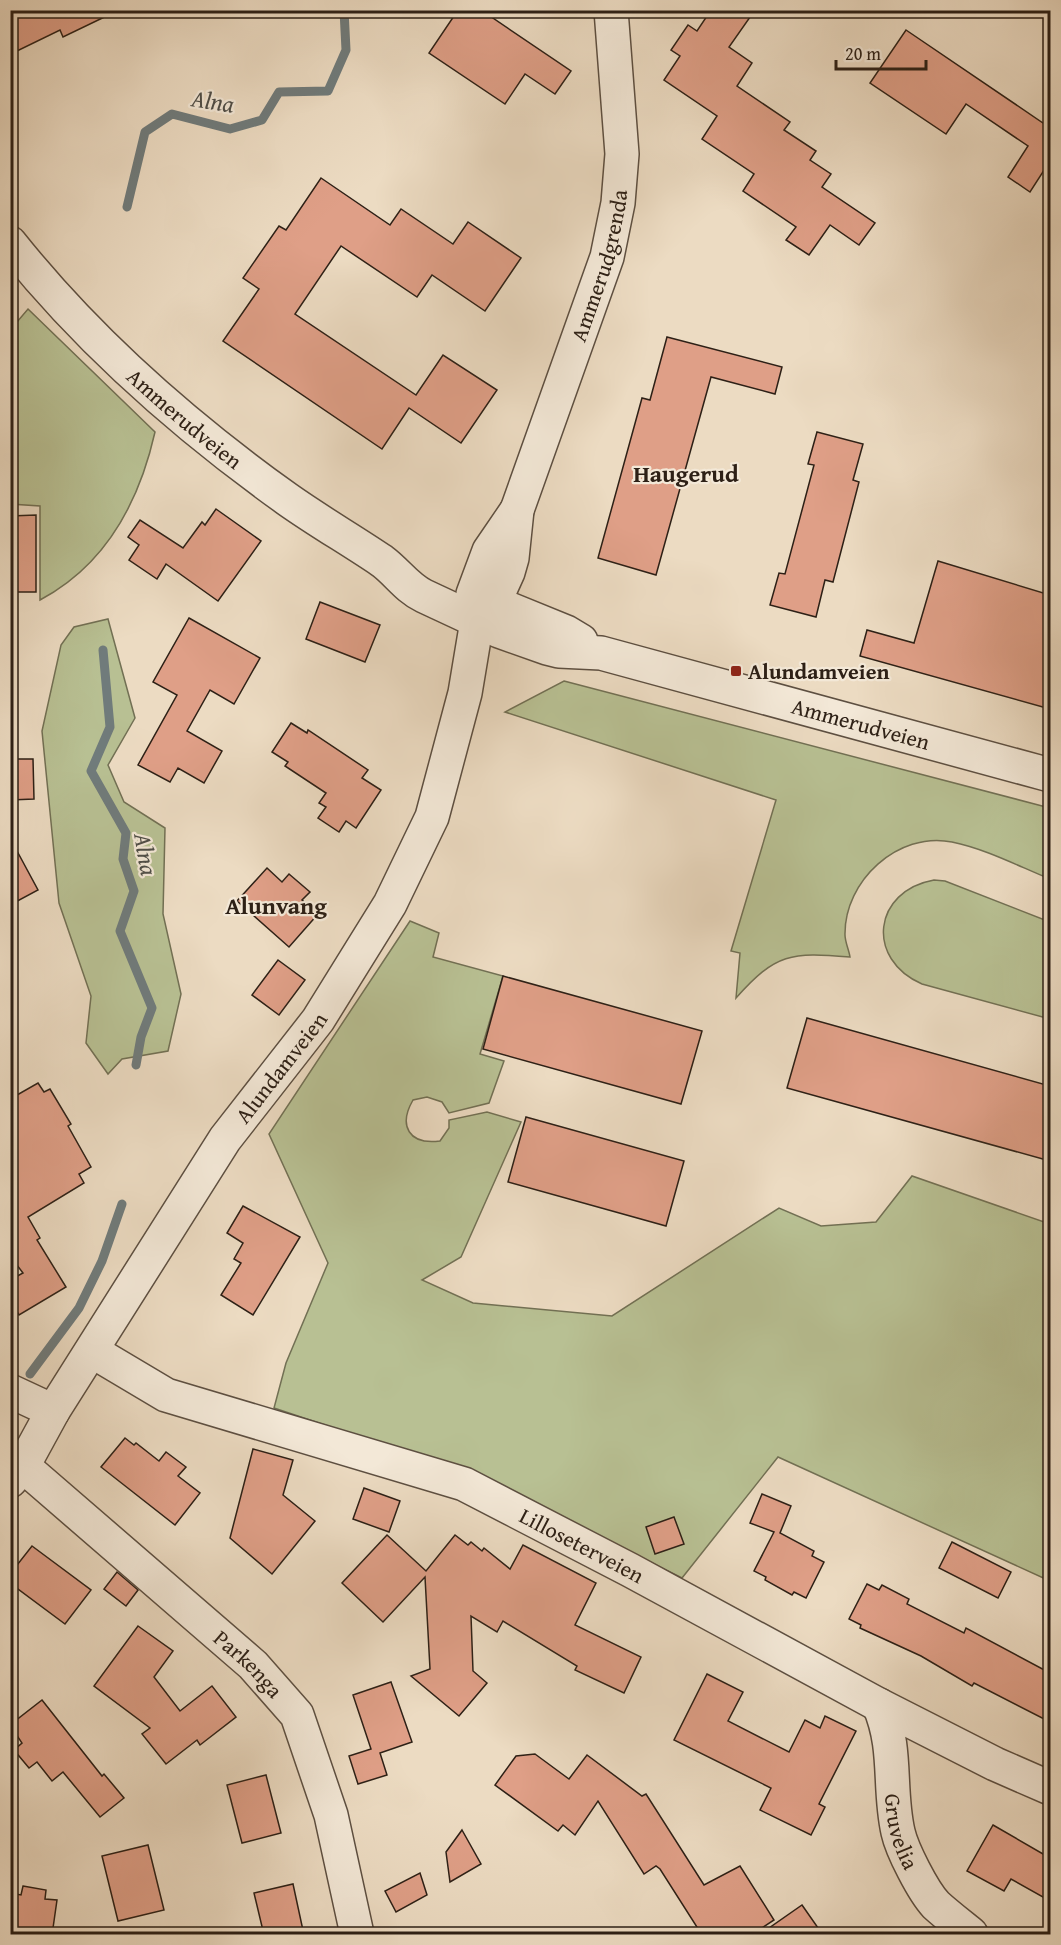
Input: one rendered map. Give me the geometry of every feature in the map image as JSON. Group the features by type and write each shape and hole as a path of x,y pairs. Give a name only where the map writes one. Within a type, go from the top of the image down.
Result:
{"street":[{"name":"Ammerudgrenda","path":"517,510 607,257 618,203 622,154 611,10"},
{"name":"Ammerudveien","path":"10,243 97,339 192,427 294,504 384,563 423,572 481,606 566,632 601,653 1050,775"},
{"name":"Alundamveien","path":"17,1474 225,1139 318,1020 390,904 432,817 465,693 481,606 512,558 517,510"},
{"name":"Lilloseterveien","path":"92,1352 166,1395 464,1484 630,1570 879,1705 995,1764 1050,1788"},
{"path":"10,1390 54,1411"},
{"name":"Parkenga","path":"17,1474 253,1665 297,1715 331,1815 357,1935"},
{"name":"Gruvelia","path":"879,1705 889,1727 898,1833 914,1868 935,1903 971,1935"}],"green space":[{"path":"28,309 155,432 140,483 116,530 84,569 63,586 40,600 40,506 10,504 11,329"},
{"path":"108,619 135,718 108,765 124,802 165,828 163,914 181,994 168,1051 122,1059 108,1074 86,1043 91,996 59,903 42,731 61,645 74,627"},
{"path":"564,681 1050,808 1050,879 990,853 965,845 932,841 912,844 894,852 878,864 864,879 854,896 847,915 845,935 850,957 813,955 786,959 762,972 736,998 740,953 731,951 776,800 505,712"},
{"path":"934,880 945,881 1050,922 1050,1019 922,984 904,973 891,959 885,943 884,927 888,911 898,897 914,887"},
{"path":"410,921 439,933 433,957 503,976 480,1054 504,1061 489,1103 449,1113 442,1102 427,1097 413,1100 407,1118 409,1132 421,1140 440,1141 449,1128 449,1120 487,1112 521,1122 461,1257 422,1280 473,1303 612,1316 779,1208 821,1226 876,1222 912,1176 1050,1224 1050,1581 778,1457 682,1578 480,1477 274,1408 286,1363 328,1263 269,1134"}],"building":[{"path":"10,10 119,10 63,37 60,30 17,51 10,38"},
{"path":"458,10 481,10 571,71 555,94 525,74 505,104 429,53"},
{"path":"711,10 755,10 729,47 752,63 737,86 790,122 784,130 816,151 810,160 831,174 822,187 875,223 859,245 830,225 809,255 786,240 796,227 743,191 754,174 702,139 717,116 664,80 680,56 671,50 688,25 697,31"},
{"path":"906,30 1043,123 1050,113 1050,161 1030,192 1008,177 1028,146 966,104 946,134 870,83"},
{"path":"321,178 390,225 401,209 453,244 468,222 521,258 485,311 432,275 417,297 341,246 295,314 416,395 443,355 497,390 461,443 409,408 382,449 223,341 259,289 243,278 279,226 286,230"},
{"path":"667,337 782,367 775,394 711,377 656,575 598,558 642,398 650,400"},
{"path":"817,432 863,444 853,480 859,482 833,582 825,580 816,617 770,605 779,573 785,574 814,465 808,464"},
{"path":"216,509 261,541 218,601 166,564 157,579 129,560 139,545 128,537 140,520 183,548 202,522 205,525"},
{"path":"36,515 36,592 10,592 10,516"},
{"path":"938,561 1050,595 1050,709 860,656 867,630 914,643"},
{"path":"320,602 380,625 365,662 306,639"},
{"path":"189,618 260,658 234,704 210,690 187,731 222,751 204,783 178,768 170,782 138,765 177,695 153,682"},
{"path":"291,723 307,733 308,730 368,770 362,778 381,790 356,828 346,821 339,832 318,818 326,807 319,803 326,793 285,766 288,762 272,752"},
{"path":"10,759 33,759 34,799 10,800"},
{"path":"10,838 38,890 10,905"},
{"path":"267,868 282,882 289,874 310,892 302,900 318,914 289,947 237,901"},
{"path":"278,960 305,980 279,1015 252,995"},
{"path":"503,976 702,1031 681,1104 483,1049"},
{"path":"807,1018 1050,1086 1050,1161 787,1088"},
{"path":"38,1083 44,1092 50,1089 71,1124 68,1126 91,1167 79,1174 84,1183 28,1217 40,1238 37,1240 66,1287 19,1315 10,1300 10,1280 23,1273 10,1256 10,1099"},
{"path":"526,1117 684,1161 666,1226 508,1182"},
{"path":"243,1206 300,1237 253,1315 221,1295 241,1263 234,1259 243,1243 227,1233"},
{"path":"125,1438 134,1445 136,1443 159,1461 166,1452 186,1467 178,1476 200,1493 175,1525 101,1467"},
{"path":"253,1449 293,1460 283,1495 315,1521 272,1574 230,1538"},
{"path":"364,1488 400,1501 389,1532 353,1519"},
{"path":"762,1494 791,1506 780,1533 814,1551 812,1556 824,1562 806,1598 794,1592 792,1595 754,1571 774,1532 750,1523"},
{"path":"674,1517 684,1544 655,1554 646,1527"},
{"path":"387,1535 426,1571 455,1535 468,1545 471,1542 482,1551 484,1548 510,1569 523,1545 596,1583 575,1625 641,1657 624,1693 575,1670 577,1666 503,1621 497,1632 471,1616 473,1671 487,1683 459,1716 411,1676 430,1669 425,1577 383,1622 342,1583"},
{"path":"952,1542 1011,1572 998,1598 939,1568"},
{"path":"32,1546 91,1590 65,1624 10,1583 10,1574"},
{"path":"117,1572 138,1590 126,1606 104,1589"},
{"path":"867,1584 879,1590 882,1585 909,1599 907,1604 964,1633 966,1628 1050,1673 1050,1722 974,1683 972,1686 921,1656 860,1628 861,1625 849,1619"},
{"path":"138,1626 173,1651 154,1677 180,1711 212,1686 236,1717 200,1745 197,1740 166,1764 142,1734 150,1728 94,1686"},
{"path":"707,1674 743,1692 728,1721 789,1752 805,1720 820,1728 825,1716 856,1731 819,1804 825,1807 811,1835 760,1810 771,1788 674,1740"},
{"path":"391,1682 412,1742 380,1753 387,1775 358,1784 349,1756 371,1749 353,1695"},
{"path":"42,1700 102,1776 104,1774 124,1798 100,1817 63,1772 52,1781 37,1762 29,1768 14,1750 22,1743 10,1725"},
{"path":"535,1754 569,1779 587,1755 642,1796 646,1794 704,1885 740,1866 774,1920 751,1935 702,1935 660,1869 656,1866 644,1874 598,1801 575,1835 563,1825 558,1831 495,1785 516,1756"},
{"path":"266,1775 281,1833 242,1843 227,1785"},
{"path":"993,1825 1050,1858 1050,1901 1011,1879 1004,1891 967,1871"},
{"path":"462,1830 481,1864 450,1882 446,1852"},
{"path":"148,1845 164,1910 118,1921 102,1856"},
{"path":"420,1873 427,1895 396,1912 385,1891"},
{"path":"293,1884 304,1935 264,1935 254,1893"},
{"path":"23,1886 46,1890 45,1899 57,1900 52,1935 10,1935 10,1893 21,1895"},
{"path":"802,1905 823,1935 759,1935"}],"waterway":[{"name":"Alna","path":"127,207 145,132 172,114 230,129 262,120 279,92 328,91 346,50 344,10"},
{"name":"Alna","path":"103,650 110,727 91,771 126,833 123,859 134,891 120,931 152,1008 141,1037 136,1065"},
{"name":"Alna","path":"30,1374 79,1308 102,1261 122,1204"}],"place":[{"name":"Alundamveien","path":"736,671"}],"district":[{"name":"Haugerud","path":"686,473"},
{"name":"Alunvang","path":"276,905"}]}
